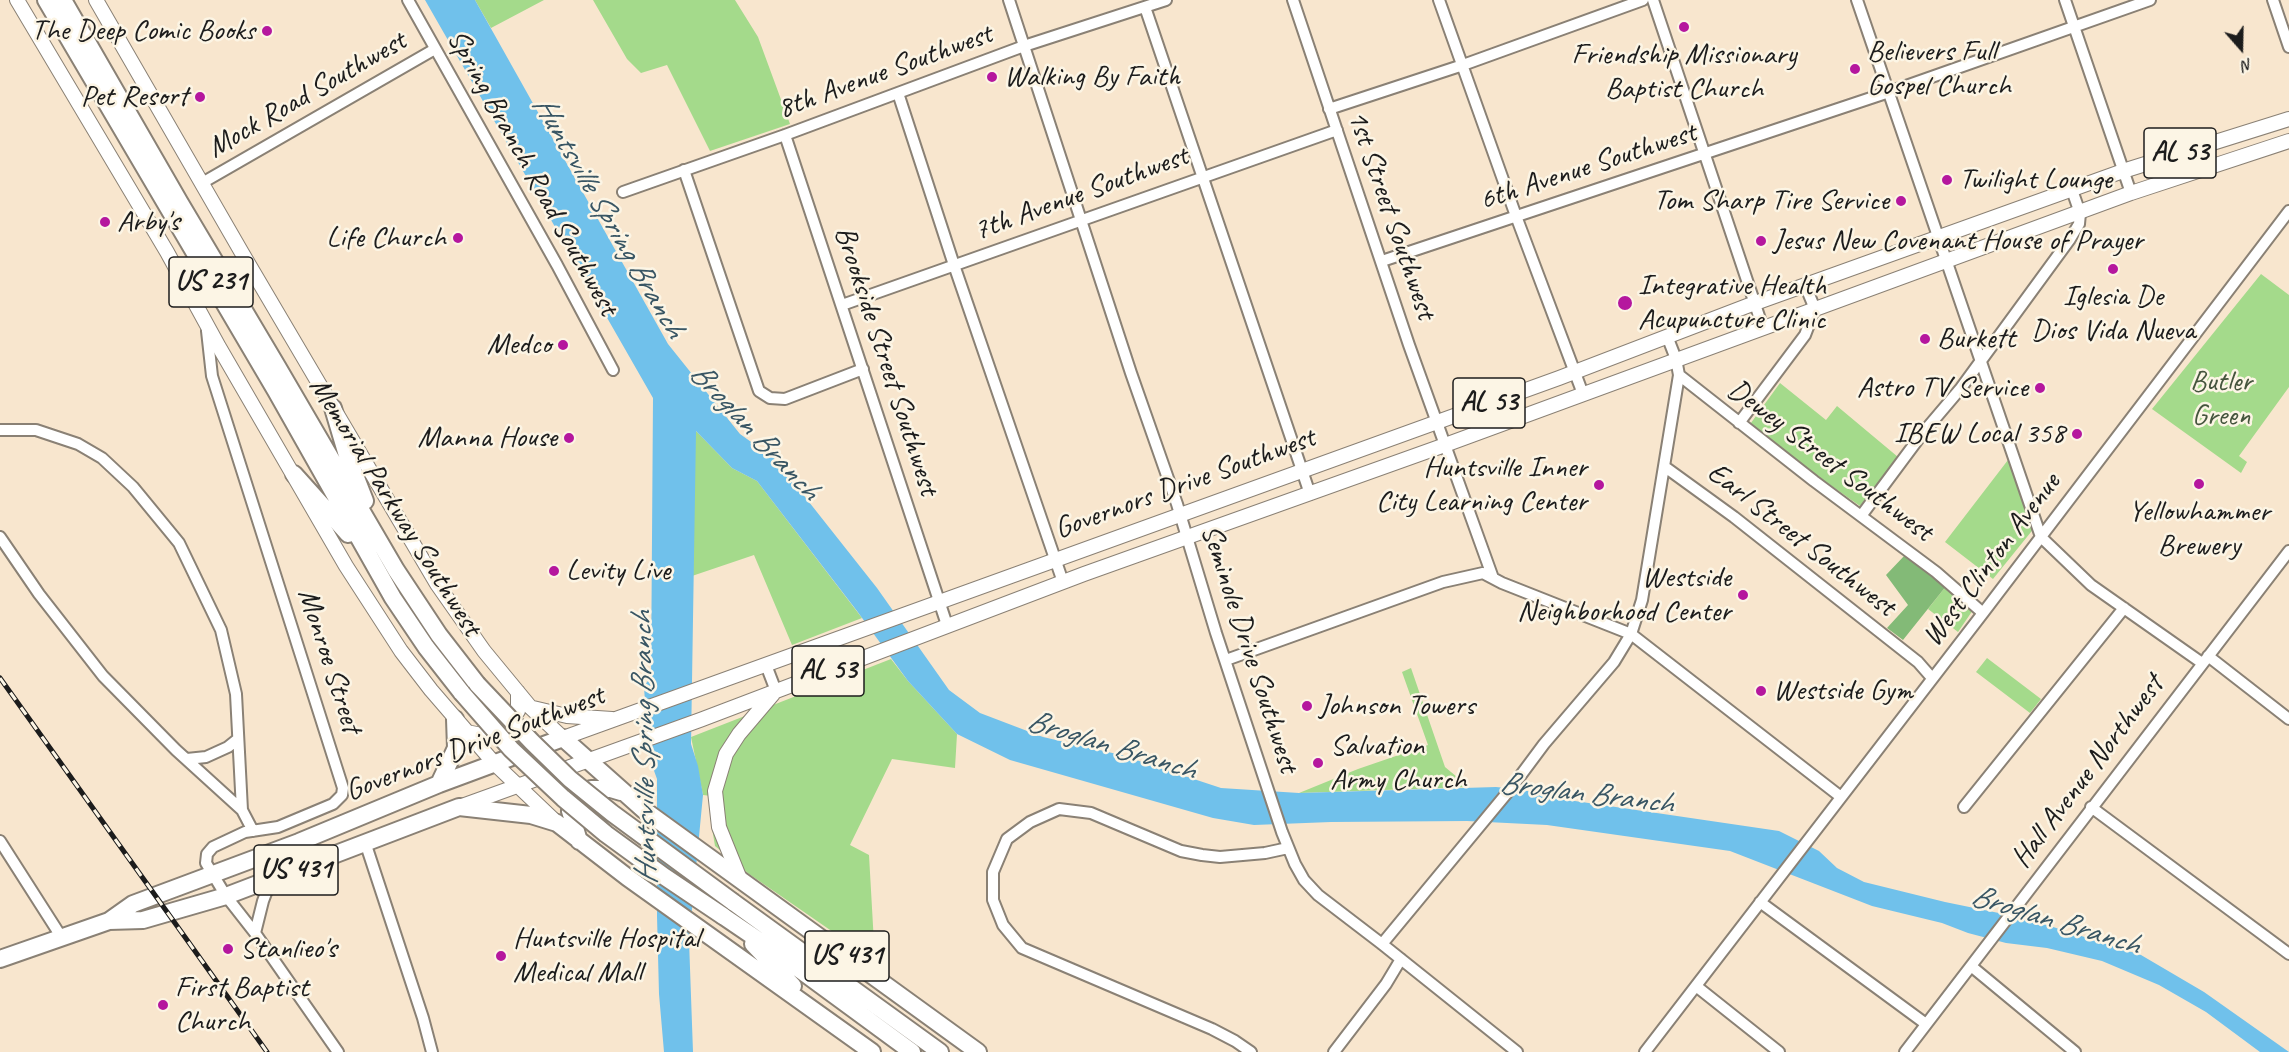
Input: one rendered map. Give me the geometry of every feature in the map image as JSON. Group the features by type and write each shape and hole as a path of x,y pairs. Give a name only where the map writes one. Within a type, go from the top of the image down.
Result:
{"highway":[{"name":"Memorial Parkway Southwest","path":"46,0 414,631 462,693 511,749 563,798 606,834 657,871 729,913 940,1052"},
{"name":"Memorial Parkway Southwest","path":"63,0 384,549 421,610 477,684 570,779 729,913 912,1052"},
{"path":"333,408 346,452 384,549"},
{"path":"294,474 374,564"},
{"path":"439,784 456,748 460,725"},
{"name":"US 431","path":"563,738 644,810 978,1052"},
{"name":"Governors Drive Southwest","path":"0,958 110,921 133,904 563,738"},
{"path":"579,841 570,811 576,800 591,789 598,788 625,793"},
{"name":"US 431","path":"459,807 531,815 557,823 627,877 872,1052"},
{"name":"Governors Drive Southwest","path":"110,921 144,920 225,896 459,807"},
{"path":"729,913 827,1020"}],"main road":[{"path":"17,0 167,252 231,368 346,566 401,651 460,725 494,763 557,823"},
{"name":"Memorial Parkway Southwest","path":"96,0 448,601 484,651 531,708 563,738"},
{"name":"Governors Drive Southwest","path":"563,738 2122,171 2289,119"},
{"name":"Governors Drive Southwest","path":"459,807 700,720 879,650 1063,582 1948,262 2131,193 2289,141"},
{"path":"740,879 718,827 715,791 726,754 739,734 776,691"},
{"path":"460,725 482,735 506,726 518,711 518,692"},
{"path":"531,708 567,716 617,720"}],"street":[{"name":"Spring Branch Road Southwest","path":"408,0 557,264 613,370"},
{"name":"Seminole Drive Southwest","path":"1009,0 1288,848 1304,880 1318,895 1517,1052"},
{"name":"8th Avenue Southwest","path":"622,192 785,135 1024,46 1166,0"},
{"name":"1st Street Southwest","path":"1293,0 1437,422 1493,578"},
{"path":"1439,0 1516,216 1583,394"},
{"path":"1329,109 1463,65 1643,0"},
{"path":"1653,0 1763,328"},
{"path":"1857,0 2041,537 2091,585 2205,659 2289,719"},
{"path":"2065,0 2131,193"},
{"name":"6th Avenue Southwest","path":"1382,261 1704,155 1749,137 1889,92 2150,0"},
{"path":"2272,0 2289,47"},
{"path":"1145,7 1310,494"},
{"name":"Mock Road Southwest","path":"202,183 435,49"},
{"path":"898,93 954,265 1063,582"},
{"name":"7th Avenue Southwest","path":"842,305 1337,130"},
{"name":"Brookside Street Southwest","path":"785,135 947,625"},
{"path":"684,170 759,391 770,398 785,399 863,369"},
{"path":"1862,516 2070,239 2079,224 2080,213 2072,190"},
{"name":"West Clinton Avenue","path":"1645,1052 1983,614 2289,211"},
{"path":"1739,423 1805,335 1815,309 1805,285"},
{"name":"Monroe Street","path":"206,324 212,376 343,788 342,795 333,804 278,827 245,832 213,847 207,855 206,863 212,875"},
{"path":"1382,944 1512,787 1544,744 1614,662 1631,634 1642,600 1679,375 1676,359 1667,336"},
{"path":"212,376 221,369 231,368"},
{"name":"Dewey Street Southwest","path":"1679,375 1936,572 1983,614"},
{"path":"0,430 36,430 78,444 102,458 133,487 179,543 221,630 236,694 242,810"},
{"name":"Earl Street Southwest","path":"1665,467 1734,517 1910,655 1932,678"},
{"path":"0,537 39,594 103,676 206,780 242,810 253,831"},
{"name":"Hall Avenue Northwest","path":"1905,1052 2289,550"},
{"path":"1226,660 1443,582 1483,573 1631,634 1841,797"},
{"path":"1964,807 2124,608"},
{"path":"766,665 776,691"},
{"path":"187,759 206,757 228,747 237,739"},
{"path":"2091,807 2289,954"},
{"path":"1251,1052 1212,1029 1022,948 1003,925 993,900 993,872 1006,838 1030,822 1059,809 1091,813 1181,851 1202,855 1220,857 1265,853 1288,848"},
{"path":"0,841 62,938"},
{"path":"365,842 432,1052"},
{"path":"212,875 338,1052"},
{"path":"255,933 262,901 271,880"},
{"path":"1760,902 1926,1024"},
{"path":"1334,1052 1386,984 1401,959"},
{"path":"1971,966 2074,1052"},
{"path":"1696,986 1779,1052"}],"green space":[{"path":"475,0 544,0 491,28"},
{"path":"593,0 735,0 758,37 790,124 710,151 667,65 641,73 627,59"},
{"name":"Butler Green","path":"2261,274 2289,295 2289,387 2239,456 2247,462 2241,473 2152,409"},
{"path":"1780,383 1826,420 1837,406 1898,457 1860,506 1748,427"},
{"path":"695,430 732,468 757,481 862,618 792,645 754,555 692,576"},
{"path":"2008,460 2035,527 1993,579 1945,542"},
{"path":"1905,555 1947,585 1903,640 1887,628 1908,605 1886,575"},
{"path":"1947,585 1975,607 1958,632 1928,609"},
{"path":"1987,658 2041,699 2030,713 1976,672"},
{"path":"891,659 957,734 955,768 892,759 850,845 869,855 875,961 749,874 715,846 710,816 711,796 703,795 691,737"},
{"path":"1411,668 1445,767 1469,787 1299,793 1358,769 1428,745 1402,672"}],"water":[{"path":"425,0 475,0 668,344 740,434 775,459 877,588 949,690 980,713 1043,737 1121,755 1221,788 1299,793 1496,787 1525,790 1541,796 1779,831 1819,851 1837,868 1864,882 2028,919 2141,955 2204,992 2289,1052 2260,1052 2206,1012 2159,985 2102,961 2047,948 2006,943 1942,923 1872,906 1730,851 1547,825 1467,821 1254,825 1213,818 1010,760 957,734 908,681 757,481 732,468 696,431 691,744 703,795 689,940 693,1052 664,1052 659,994 657,916 657,779 648,754 644,686 651,677 653,398"}],"railway":[{"path":"0,678 267,1052"}],"place":[{"name":"Friendship Missionary Baptist Church","path":"1684,27"},
{"name":"The Deep Comic Books","path":"267,31"},
{"name":"Believers Full Gospel Church","path":"1855,69"},
{"name":"Walking By Faith","path":"992,77"},
{"name":"Pet Resort","path":"200,97"},
{"name":"Twilight Lounge","path":"1947,180"},
{"name":"Tom Sharp Tire Service","path":"1901,201"},
{"name":"Arby's","path":"105,222"},
{"name":"Life Church","path":"458,238"},
{"name":"Jesus New Covenant House of Prayer","path":"1761,241"},
{"name":"Iglesia De Dios Vida Nueva","path":"2113,269"},
{"name":"Integrative Health Acupuncture Clinic","path":"1625,303"},
{"name":"Burkett","path":"1925,339"},
{"name":"Medco","path":"563,345"},
{"name":"Astro TV Service","path":"2040,388"},
{"name":"IBEW Local 358","path":"2077,434"},
{"name":"Manna House","path":"569,438"},
{"name":"Yellowhammer Brewery","path":"2199,484"},
{"name":"Huntsville Inner City Learning Center","path":"1599,485"},
{"name":"Levity Live","path":"554,571"},
{"name":"Westside Neighborhood Center","path":"1743,595"},
{"name":"Westside Gym","path":"1761,691"},
{"name":"Johnson Towers","path":"1307,706"},
{"name":"Salvation Army Church","path":"1318,763"},
{"name":"Stanlieo's","path":"228,949"},
{"name":"Huntsville Hospital Medical Mall","path":"501,956"},
{"name":"First Baptist Church","path":"163,1005"}],"water label":[{"name":"Huntsville Spring Branch","path":"608,217"},
{"name":"Broglan Branch","path":"754,432"},
{"name":"Broglan Branch","path":"1111,746"},
{"name":"Huntsville Spring Branch","path":"645,748"},
{"name":"Broglan Branch","path":"1586,794"},
{"name":"Broglan Branch","path":"2055,921"}]}
